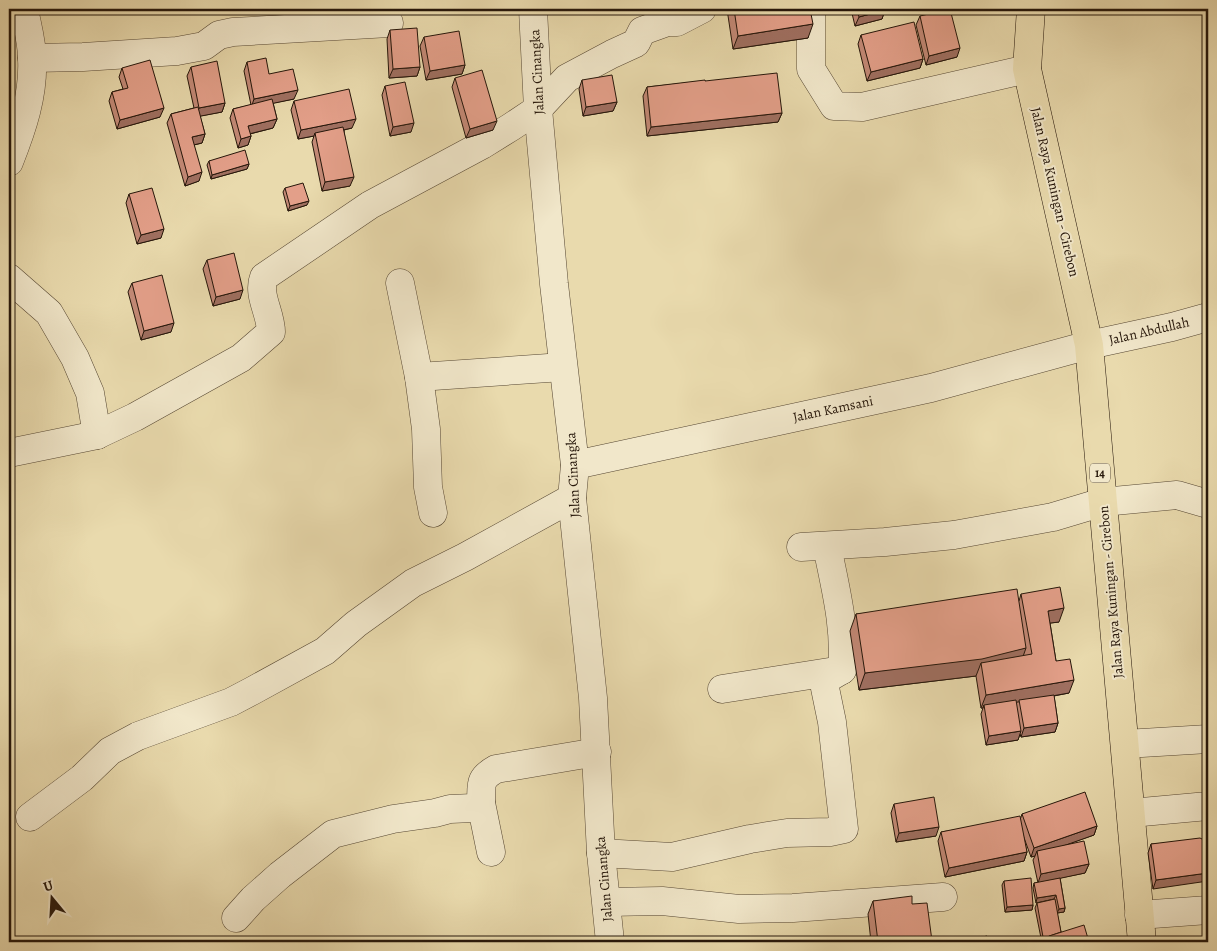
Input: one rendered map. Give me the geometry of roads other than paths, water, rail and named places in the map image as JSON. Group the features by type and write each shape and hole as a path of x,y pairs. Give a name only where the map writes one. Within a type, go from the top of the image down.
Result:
{"highway":[{"name":"Jalan Raya Kuningan - Cirebon","path":"1030,9 1027,69 1089,345 1142,942"}],"street":[{"path":"9,162 18,141 30,102 32,58 24,9"},
{"name":"Jalan Cinangka","path":"533,9 538,109 554,284 574,465 572,498 593,698 601,853 610,942"},
{"path":"9,453 97,434 135,417 241,358 271,332 271,323 261,292 264,277 370,205 482,145 538,109 567,78 636,43 640,20 677,22 702,9"},
{"path":"811,9 811,69 834,106 862,107 1027,69"},
{"path":"32,58 157,53 204,46 219,35 233,32 389,23"},
{"path":"9,278 49,313 71,350 90,393 97,434"},
{"path":"400,283 419,378 426,429 428,487 433,513"},
{"name":"Jalan Abdullah","path":"1089,345 1208,317"},
{"name":"Jalan Kamsani","path":"574,465 931,388 1089,345"},
{"path":"419,378 563,367"},
{"path":"842,670 844,648 842,619 814,546 885,542 954,535 1052,517 1103,502 1177,495 1208,504"},
{"path":"30,817 82,778 110,751 138,736 231,702 252,692 325,651 356,624 413,583 465,557 572,498"},
{"path":"722,689 842,670"},
{"path":"601,853 672,857 750,839 787,833 830,832 844,829 832,722 825,688 826,682 830,677 842,670"},
{"path":"1124,744 1208,739"},
{"path":"491,852 481,803 481,782 486,774 496,769 597,752"},
{"path":"236,918 253,899 280,875 333,834 393,819 450,809 473,808 481,803"},
{"path":"1131,814 1208,806"},
{"path":"607,902 662,901 739,909 793,908 943,897"},
{"path":"1139,916 1208,910"}]}
